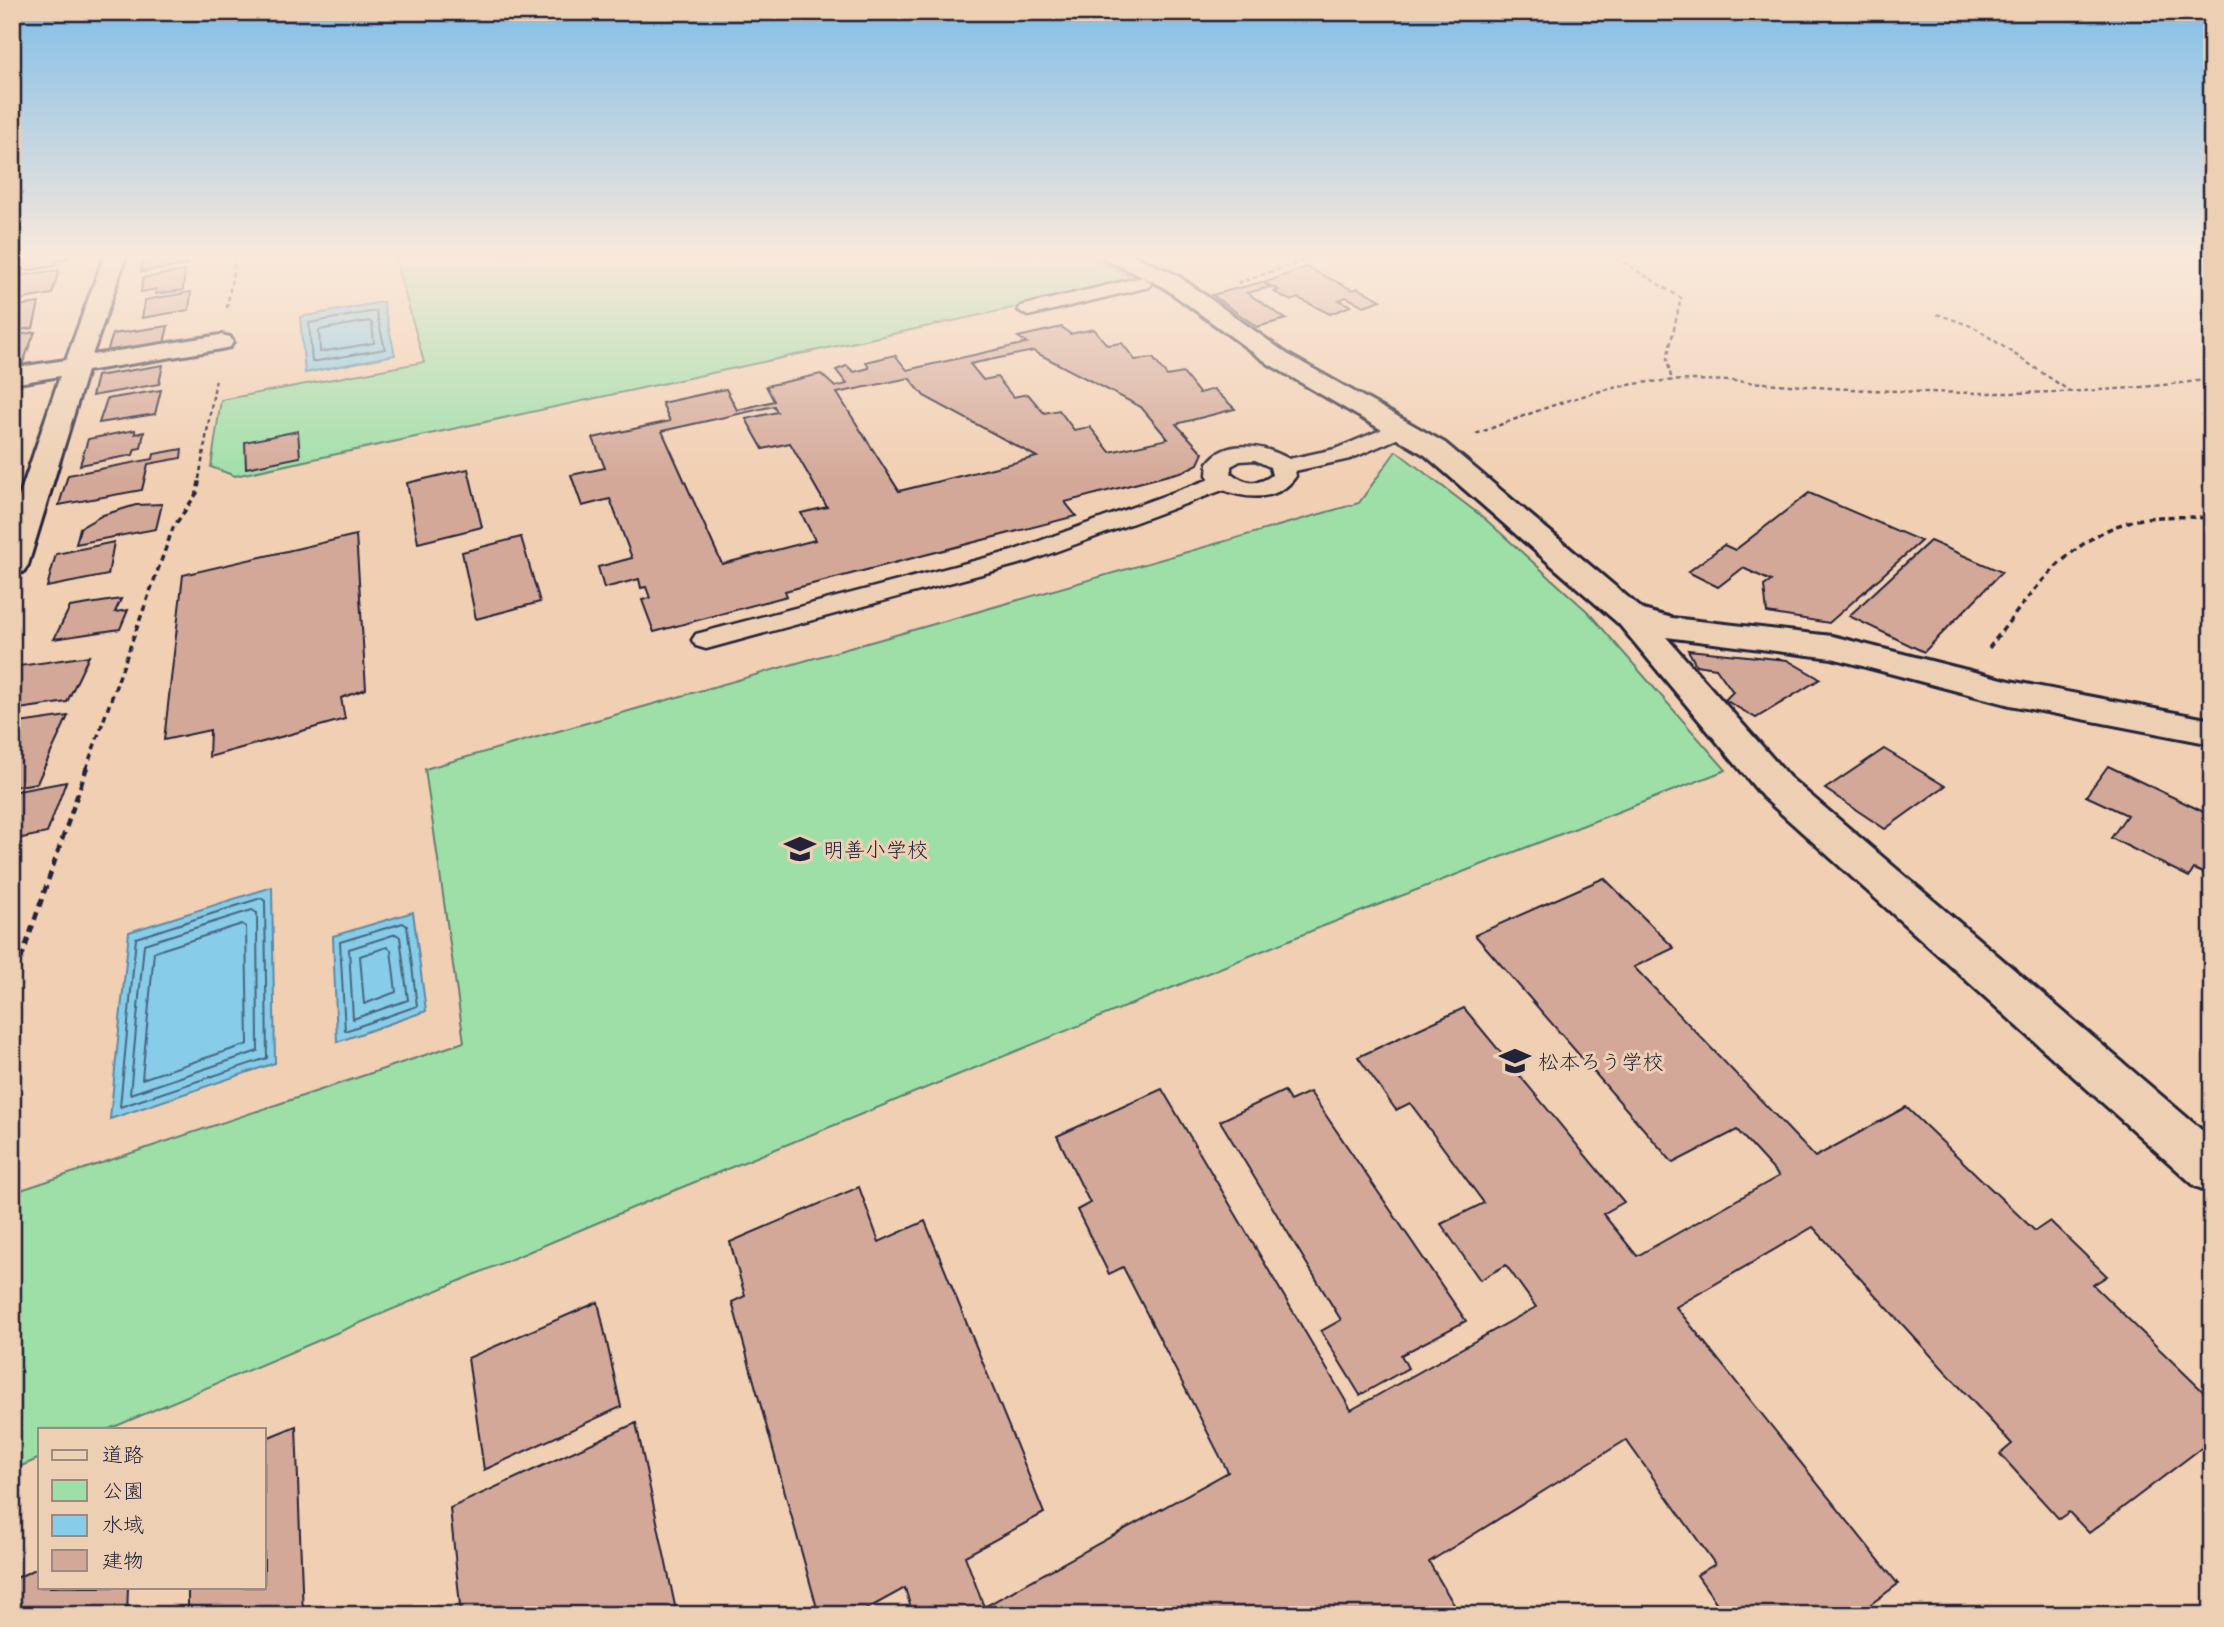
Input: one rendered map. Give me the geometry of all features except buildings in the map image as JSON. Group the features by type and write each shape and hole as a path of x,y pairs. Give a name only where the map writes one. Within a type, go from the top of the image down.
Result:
{"street":[{"path":"12,565 89,330"},
{"path":"1238,330 1278,359 1435,449 1631,617 1776,787 2212,1170"},
{"path":"12,376 221,342"},
{"path":"1631,617 1672,628 1832,647 2010,693 2212,732"}],"lane":[{"path":"1283,467 1284,476 1281,482 1264,489 1241,488 1225,481 1219,475 1220,463 1234,455 1266,455 1283,467 1342,454 1401,429"},
{"path":"705,640 1021,556 1225,481"}],"path":[{"path":"12,986 61,838 173,528 197,494 223,330"},
{"path":"1672,381 1667,359 1674,330"},
{"path":"1979,330 2074,394"},
{"path":"1435,449 1532,413 1622,386 1672,381 1955,394 2074,394 2169,386 2212,379"},
{"path":"1963,681 2053,567 2080,545 2122,524 2168,517 2212,518"}],"green space":[{"path":"415,330 911,330 235,476 211,467 221,400 424,362"},
{"path":"1396,451 1484,518 1588,612 1726,770 1321,927 663,1195 111,1428 38,1428 38,1459 12,1470 12,1193 464,1042 425,769 1359,503"}],"water":[{"path":"301,330 389,330 395,355 305,373"},
{"path":"272,887 275,1063 110,1119 129,932"},
{"path":"413,912 426,1011 337,1042 333,936"}],"place":[{"name":"明善小学校","path":"800,849"},
{"name":"松本ろう学校","path":"1515,1061"}]}
